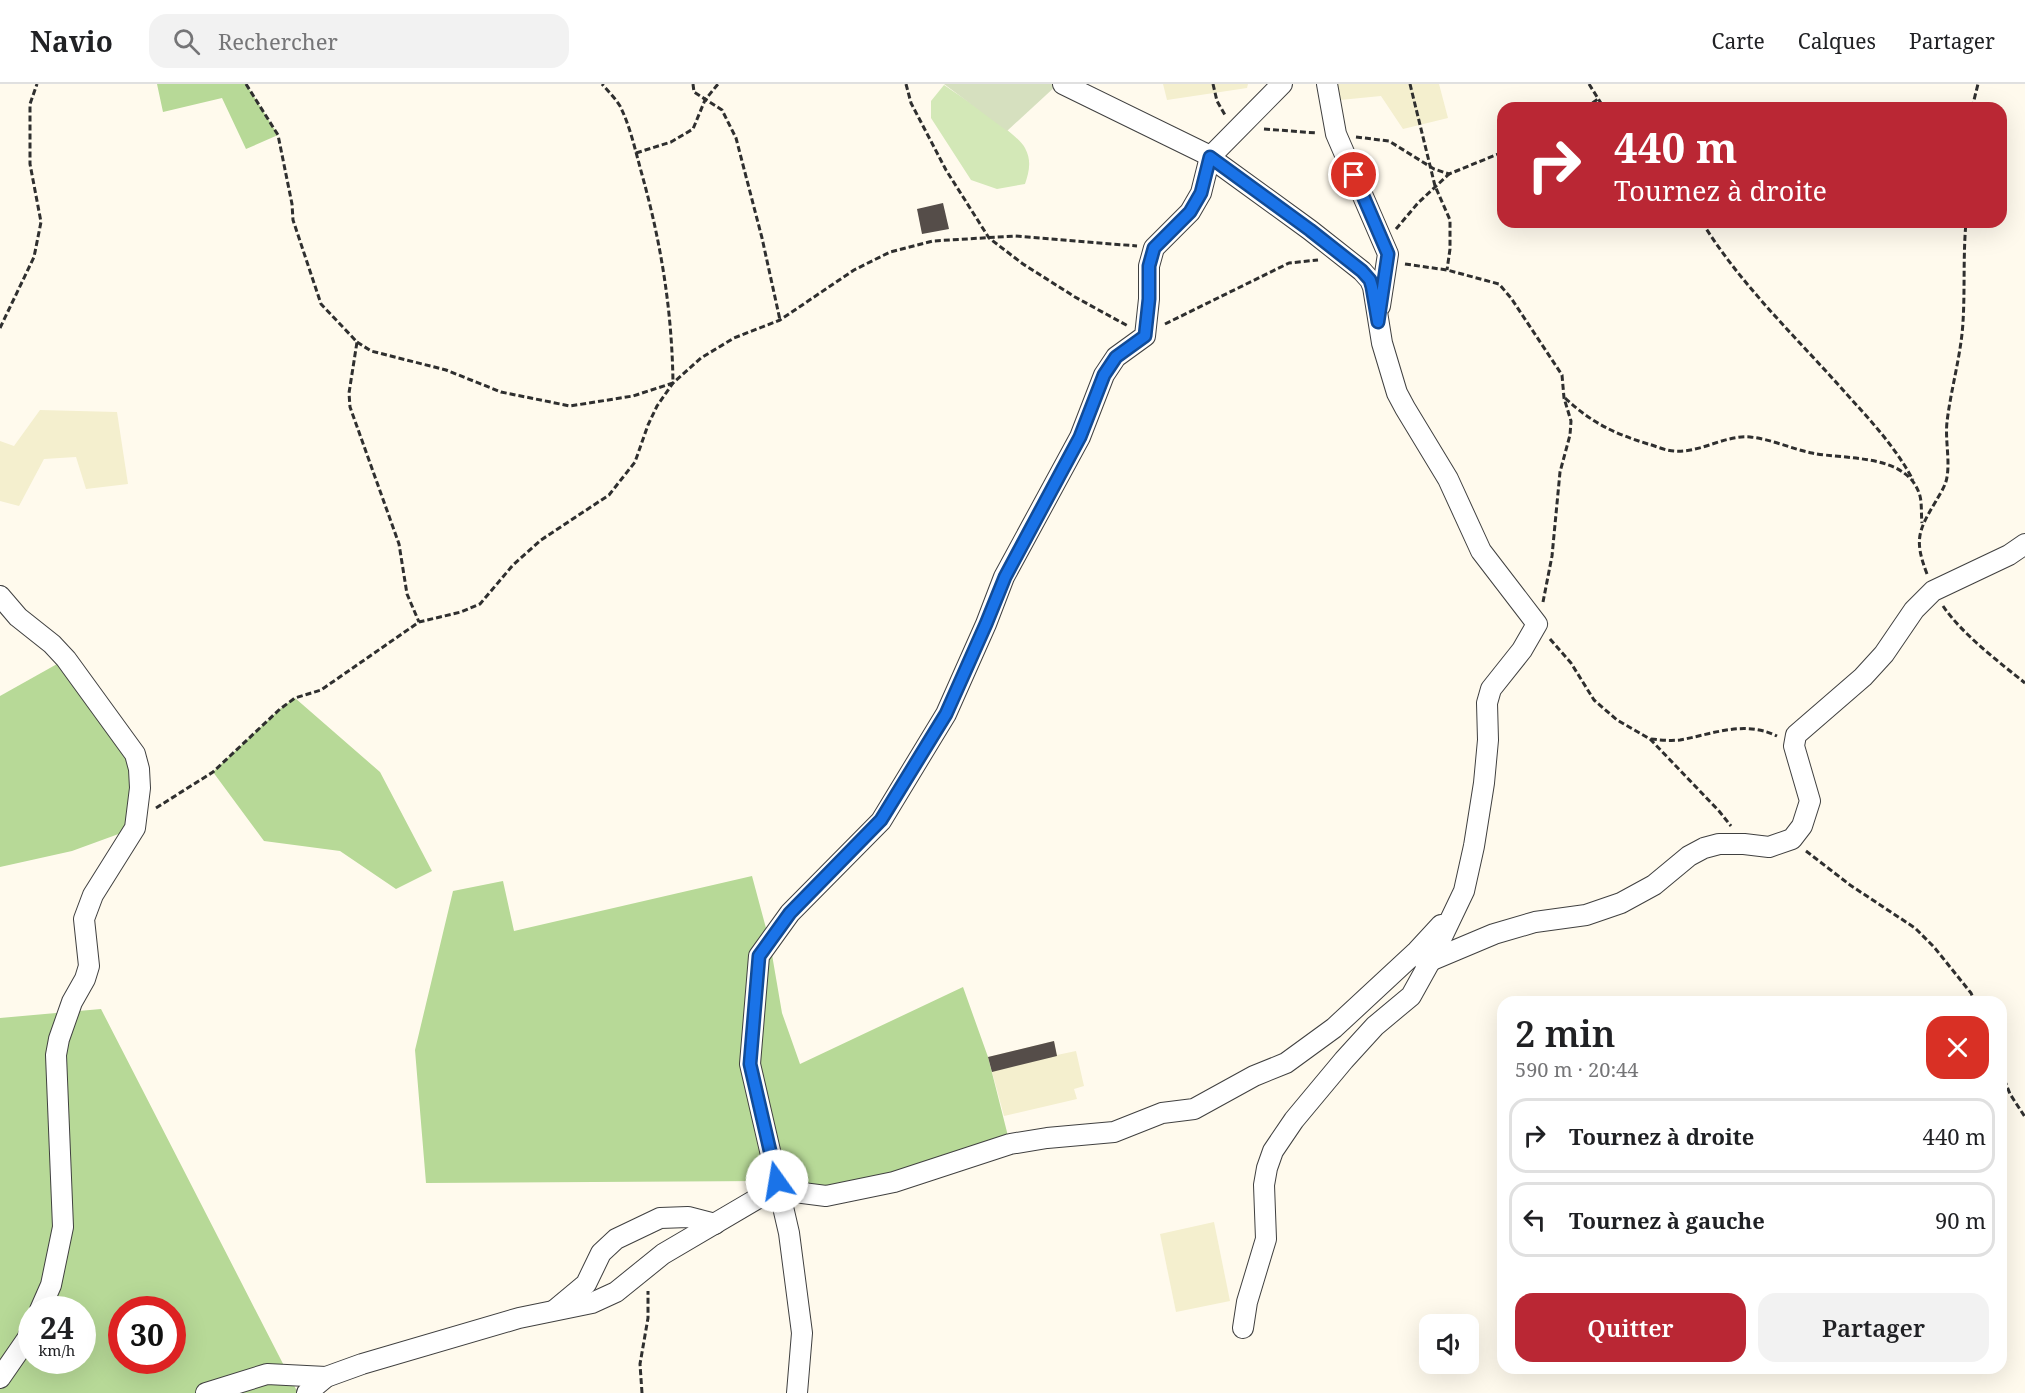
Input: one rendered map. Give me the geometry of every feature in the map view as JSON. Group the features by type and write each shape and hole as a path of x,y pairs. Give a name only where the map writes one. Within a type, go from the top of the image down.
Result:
{"street":[{"path":"797,1393 802,1333 789,1233 750,1064 759,956 790,913 881,820 946,714 1005,577 1080,437 1104,375 1116,357 1145,336 1149,299 1149,266 1154,248 1190,212 1201,193 1210,157 1282,84"},
{"path":"1327,84 1336,134 1388,254 1378,322"},
{"path":"1068,86 1210,157 1310,230 1370,280 1382,343 1397,393 1448,479 1481,551 1537,624 1522,650 1491,689 1487,703 1488,740 1484,783 1474,846 1464,891 1431,960 1411,996 1375,1026 1344,1060 1294,1120 1273,1151 1264,1185 1266,1239 1247,1302 1244,1328"},
{"path":"1383,984 1431,960 1494,934 1535,922 1586,915 1621,903 1654,885 1689,856 1704,848 1719,844 1744,844 1769,848 1792,839 1802,826 1810,801 1794,746 1796,735 1863,677 1884,654 1914,610 1933,591 2009,555 2025,544"},
{"path":"0,596 18,617 52,644 66,659 135,754 140,788 135,828 93,895 84,919 89,966 86,979 72,1002 56,1055 63,1227 51,1285 46,1296"},
{"path":"307,1393 326,1377 362,1364 496,1324 592,1303 616,1292 663,1254 767,1193 779,1190 826,1196 837,1194 894,1182 1010,1144 1114,1132 1162,1113 1194,1109 1254,1076 1286,1063 1334,1028 1383,984 1453,913"},
{"path":"555,1310 586,1284 601,1253 616,1239 660,1218 688,1217 715,1224"},
{"path":"0,1378 18,1352"},
{"path":"206,1393 267,1374 326,1377"}],"path":[{"path":"0,328 34,257 41,222 30,164 30,104 37,84"},
{"path":"246,84 278,135 293,220 321,304 357,342 370,351 446,370 501,392 570,406 633,396 673,383"},
{"path":"603,84 618,103 628,123 649,202 666,283 673,383"},
{"path":"693,84 694,92 722,110 736,138 780,320"},
{"path":"636,153 671,141 693,129 705,100 718,84"},
{"path":"906,84 911,103 946,170 989,238 1023,264 1075,297 1145,336 1184,314 1289,263 1348,260"},
{"path":"1410,84 1435,186 1450,220 1447,270"},
{"path":"1589,84 1600,102"},
{"path":"1974,102 1978,84"},
{"path":"1594,102 1598,99"},
{"path":"1384,243 1418,202 1449,174"},
{"path":"1706,228 1717,246 1749,285 1871,420 1901,457 1921,497 1922,525"},
{"path":"1965,228 1963,322 1957,373 1947,422 1947,477 1922,525 1918,540 1921,560 1933,591 1951,617 2025,683"},
{"path":"135,828 146,815 213,772 280,709 295,698 321,690 419,622 462,612 480,604 513,565 541,540 609,495 635,462 652,416 673,383 701,358 734,338 780,320 854,270 890,252 933,241 1015,236 1154,248"},
{"path":"1388,262 1447,270 1499,284 1556,365 1562,375 1564,398 1571,421 1570,435 1560,472 1552,556 1537,624 1572,663 1594,700 1617,720 1650,739 1719,810 1744,844"},
{"path":"357,342 349,393 350,407 399,544 407,594 419,622"},
{"path":"1564,398 1586,418 1620,436 1673,451 1696,450 1730,439 1750,437 1813,454 1872,460 1904,472 1916,484"},
{"path":"1650,739 1677,740 1726,729 1752,728 1774,734 1794,746"},
{"path":"1795,835 1809,855 1916,928 1972,996"},
{"path":"2007,1086 2025,1117"},
{"path":"642,1393 640,1364 648,1318 649,1265"}],"shaded area":[{"path":"1163,84 1248,84 1247,88 1167,100"},
{"path":"1327,84 1439,84 1448,118 1403,129 1381,96 1330,101"},
{"path":"40,410 117,412 128,484 86,489 76,457 44,459 19,506 0,501 0,441 14,446"},
{"path":"1054,1041 1057,1055 1076,1051 1084,1086 1074,1089 1077,1099 1004,1116 988,1057"},
{"path":"1214,1222 1230,1301 1176,1312 1160,1234"}],"green space":[{"path":"157,84 246,84 278,135 246,149 222,98 163,112"},
{"path":"944,84 1058,84 1007,131"},
{"path":"944,85 1000,124 1020,141 1025,148 1029,162 1025,184 997,189 971,180 931,118 931,101"},
{"path":"66,659 135,754 135,828 72,851 0,867 0,696"},
{"path":"295,698 380,772 432,871 396,889 340,851 264,841 213,772 280,709"},
{"path":"752,876 770,943 782,1013 800,1064 963,987 988,1057 1010,1144 826,1196 777,1181 426,1183 415,1050 453,891 503,881 514,931"},
{"path":"101,1009 298,1393 0,1393 0,1018"}],"building":[{"path":"943,203 949,229 922,234 917,209"},
{"path":"1054,1041 1057,1056 992,1072 988,1057"}],"route":[{"path":"777,1181 750,1064 759,956 790,913 881,820 946,714 1005,577 1080,437 1104,375 1116,357 1145,336 1149,299 1149,266 1154,248 1190,212 1201,193 1210,157 1362,271 1370,280 1378,322 1388,254 1354,175"}]}
